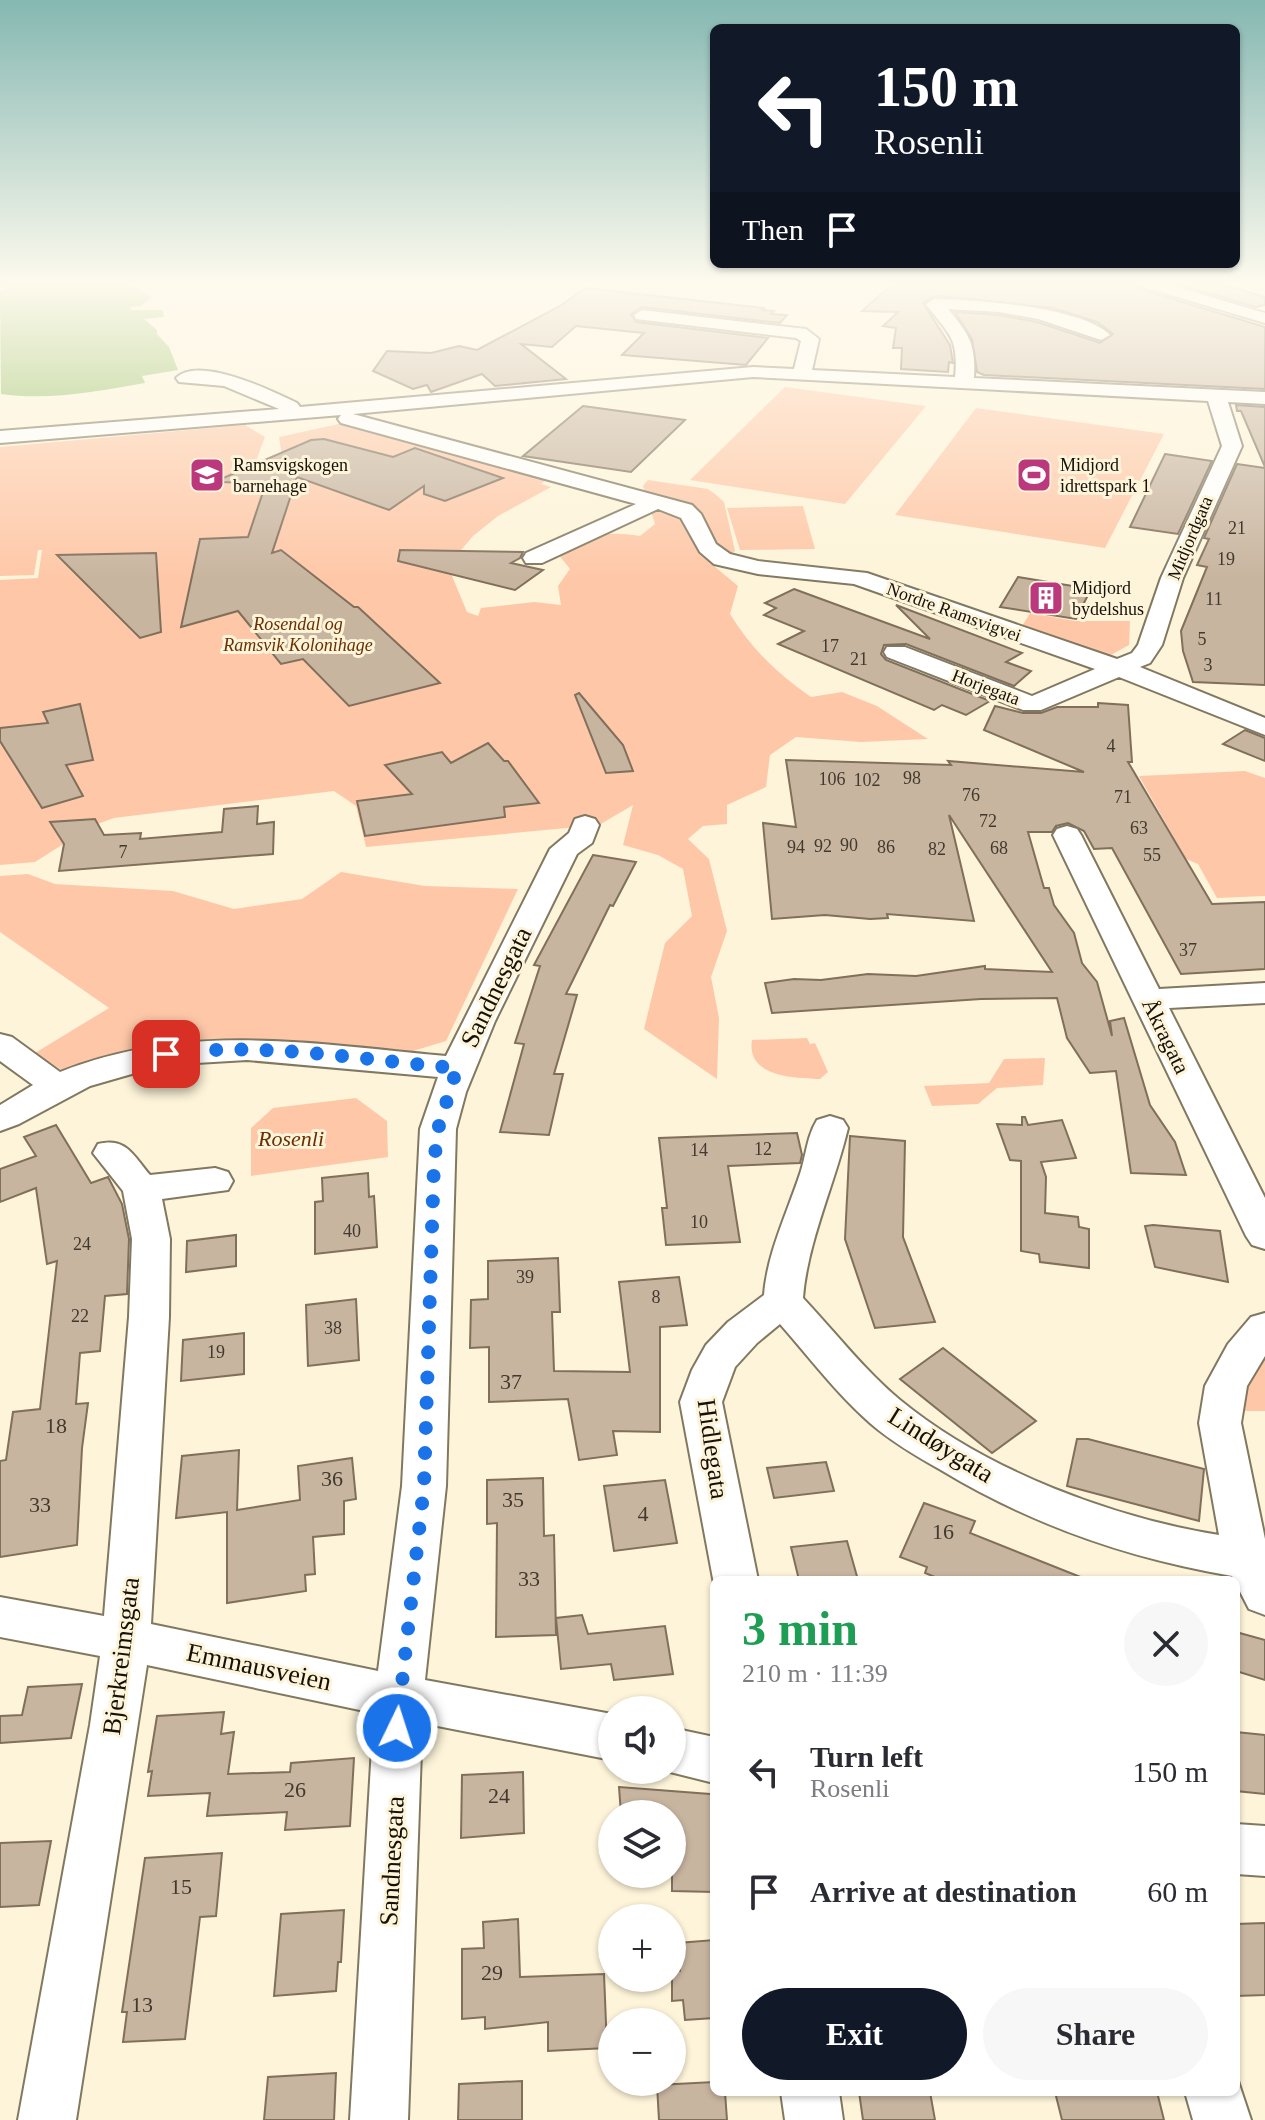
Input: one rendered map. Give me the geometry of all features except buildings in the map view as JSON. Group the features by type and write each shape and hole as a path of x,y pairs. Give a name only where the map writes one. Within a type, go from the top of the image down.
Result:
{"street":[{"path":"230,381 290,407 291,413"},
{"path":"0,437 291,413 326,414 662,381"},
{"path":"945,381 1265,398"},
{"name":"Midjordgata","path":"1120,670 1141,658 1150,645 1172,578 1232,446 1216,395"},
{"path":"269,416 261,421 264,426 284,431 311,427 326,414"},
{"name":"Nordre Ramsvigvei","path":"326,414 657,502 690,514 711,552 727,561 745,566 849,575 1120,670 1265,727"},
{"path":"534,558 657,502"},
{"name":"Horjegata","path":"896,652 1032,705 1120,670"},
{"name":"Sandnesgata","path":"379,2120 399,1697 424,1486 434,1163 438,1129 457,1068 475,1025 565,849 582,837 585,825"},
{"name":"Åkragata","path":"1067,835 1265,1236"},
{"path":"1147,999 1265,993"},
{"path":"0,1044 57,1087"},
{"path":"0,1119 57,1087 124,1063 206,1049 249,1049 457,1068"},
{"path":"783,1302 785,1275 830,1128"},
{"name":"Bjerkreimsgata","path":"47,2120 115,1725 126,1639 149,1317 151,1239 126,1171 215,1181"},
{"name":"Lindøygata","path":"783,1302 882,1409 908,1430 985,1475 1062,1513 1259,1570"},
{"name":"Hidlegata","path":"734,1576 701,1402 705,1382 714,1365 740,1333 783,1302"},
{"path":"1259,1570 1232,1492 1221,1412 1226,1386 1242,1355 1265,1328"},
{"name":"Emmausveien","path":"0,1617 244,1662 399,1697 598,1734"},
{"path":"686,1754 710,1759"},
{"path":"1240,1849 1265,1851"},
{"path":"811,2096 814,2120"},
{"path":"1215,2096 1222,2120"}],"green space":[{"path":"785,387 926,406 845,504 690,480"},
{"name":"Midjord idrettspark 1","path":"976,408 1164,434 1105,548 895,515"},
{"name":"Rosendal og Ramsvik Kolonihage","path":"348,422 548,478 541,484 551,487 498,516 473,536 451,562 452,576 467,612 478,616 481,608 534,602 561,605 558,586 570,569 558,554 606,534 640,536 655,524 643,486 648,480 708,489 724,502 735,551 714,566 738,586 730,614 756,649 811,697 842,692 877,706 928,739 861,742 796,737 770,755 766,787 727,805 727,824 703,826 688,839 709,859 727,931 711,977 719,1018 717,1079 644,1029 665,943 692,916 683,869 658,855 623,845 633,805 599,825 366,847 356,806 334,791 114,818 92,826 35,862 0,865 0,580 38,578 42,550 38,550 34,575 0,576 0,447 245,425 265,437 250,477 282,456 279,437"},
{"path":"803,506 815,549 740,550 727,508"},
{"path":"1030,613 1075,621 1130,621 1129,645 1109,656 1021,628"},
{"path":"1245,771 1265,778 1265,896 1217,898 1198,864 1186,859 1139,776"},
{"path":"341,872 425,886 518,889 446,1041 413,1051 233,1040 145,1048 68,1074 35,1053 109,1008 0,932 0,876 28,874 55,884 173,891 234,909 302,899"},
{"path":"807,1038 810,1044 815,1043 828,1072 820,1079 774,1073 756,1062 752,1052 752,1040"},
{"path":"1045,1058 1043,1085 997,1088 978,1104 932,1106 924,1086 989,1083 1004,1059"},
{"name":"Rosenli","path":"356,1098 387,1121 388,1157 251,1176 251,1128 273,1108"},
{"path":"1265,1359 1265,1411 1236,1411 1249,1375"}],"shaded area":[{"path":"1,381 145,383 55,396 1,394"}],"place":[{"name":"Ramsvigskogen barnehage","path":"207,475"},
{"name":"Midjord idrettspark 1","path":"1034,475"},
{"name":"Midjord bydelshus","path":"1046,598"}],"route":[{"path":"166,1054 206,1049 249,1049 457,1068 438,1129 434,1163 424,1486 397,1728"}]}
